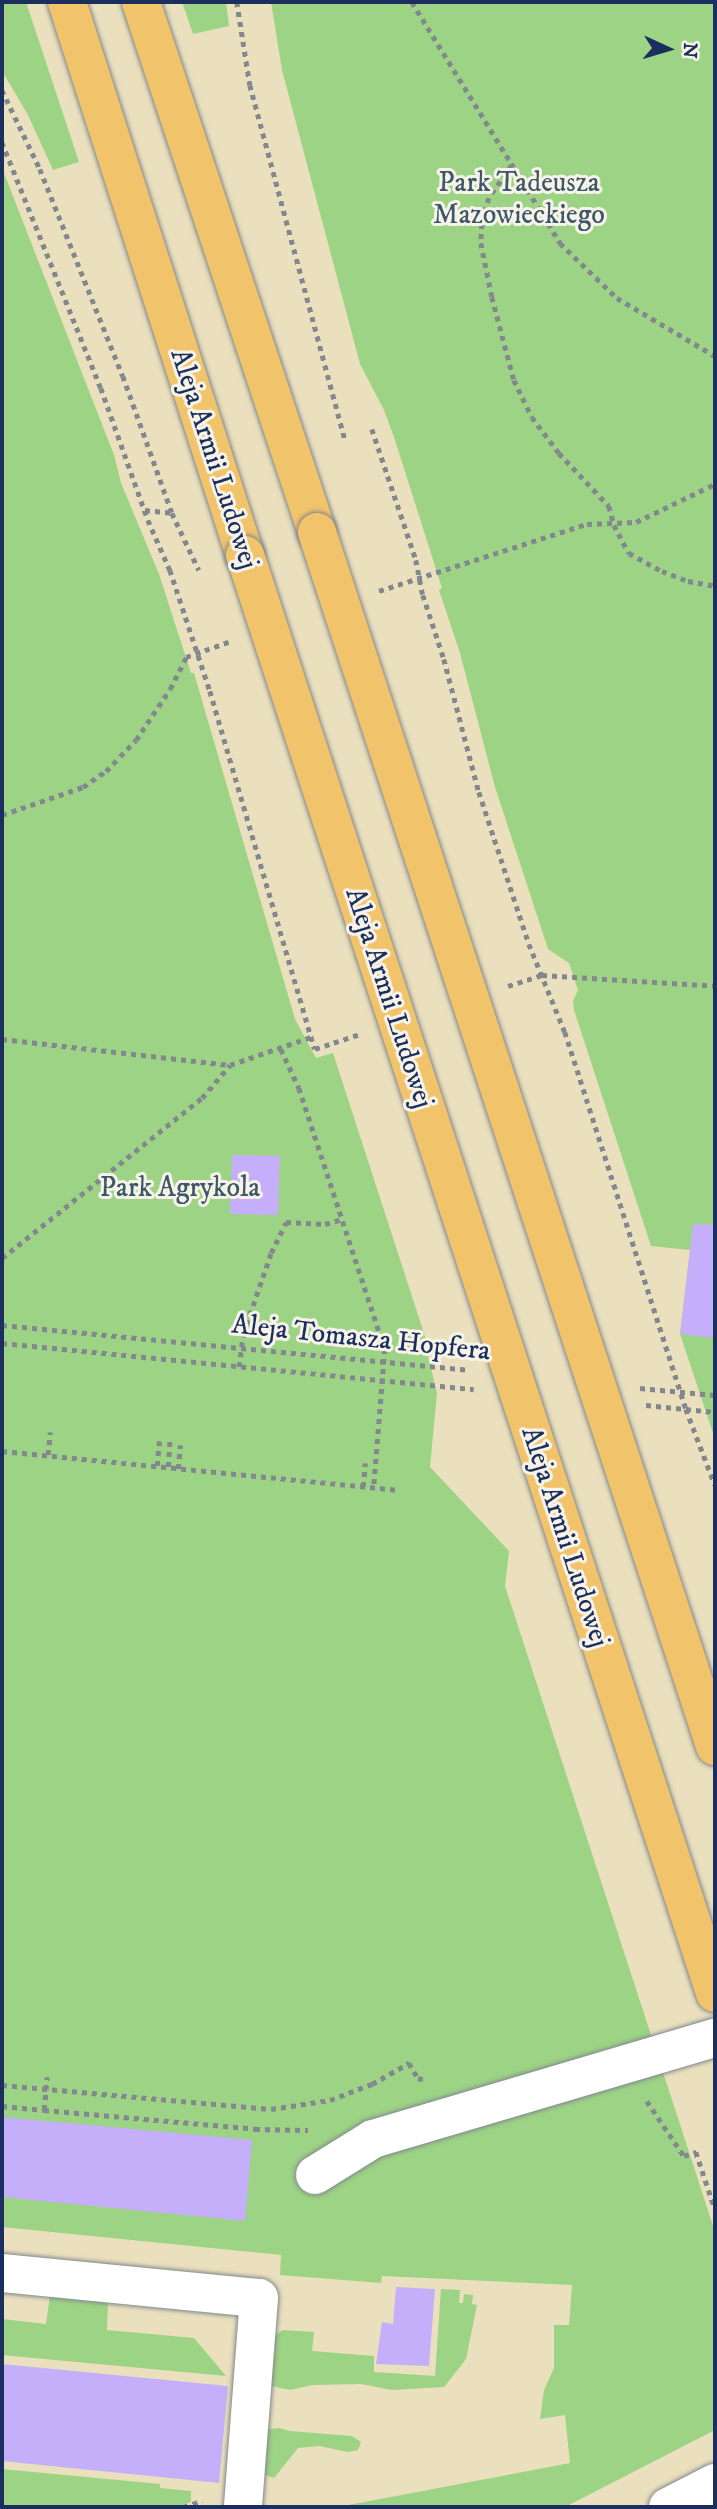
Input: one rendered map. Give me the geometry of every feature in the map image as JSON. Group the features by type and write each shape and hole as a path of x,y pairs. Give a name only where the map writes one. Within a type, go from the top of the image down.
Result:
{"main road":[{"name":"Aleja Armii Ludowej","path":"67,2 715,1993"},
{"path":"141,2 715,1746"}],"street":[{"path":"315,2175 373,2139 715,2038"},
{"path":"2,2273 259,2298 243,2507"},
{"path":"668,2507 715,2483"}],"path":[{"path":"237,2 250,85 345,439"},
{"path":"412,2 560,243 589,274 644,316 715,356"},
{"path":"2,90 45,182 123,376 172,513 199,570"},
{"path":"2,142 102,388 145,510 170,570 293,978"},
{"path":"512,165 489,198 482,224 481,243 514,380 532,417 552,444 608,506 624,547 634,556 688,581 715,586"},
{"path":"372,429 416,560 423,595 444,659 480,792 542,975 565,1032 686,1409 715,1485"},
{"path":"438,574 587,524 614,525 636,522 715,484"},
{"path":"145,510 172,513"},
{"path":"2,815 83,787 106,771 142,731 186,656 197,653"},
{"path":"542,975 715,986"},
{"path":"2,1039 230,1065 311,1037"},
{"path":"281,1049 299,1087 378,1326 386,1362 374,1488"},
{"path":"2,1258 202,1098 230,1065"},
{"path":"239,1367 243,1335 271,1253 286,1222 325,1224 342,1219"},
{"name":"Aleja Tomasza Hopfera","path":"2,1325 480,1371"},
{"path":"2,1343 480,1390"},
{"path":"627,1386 715,1395"},
{"path":"645,1405 715,1412"},
{"path":"48,1455 50,1432"},
{"path":"157,1466 159,1441"},
{"path":"168,1467 170,1441"},
{"path":"178,1469 180,1444"},
{"path":"2,1451 399,1490"},
{"path":"363,1487 365,1463"},
{"path":"2,2085 271,2109 330,2100 372,2084 409,2063 418,2078 431,2082"},
{"path":"622,2064 684,2156 696,2152 715,2209"},
{"path":"44,2110 47,2077"},
{"path":"2,2106 93,2114"}],"green space":[{"path":"2,2 26,2 79,162 53,170 28,115 2,71"},
{"path":"182,2 226,2 229,26 193,34"},
{"name":"Park Tadeusza Mazowieckiego","path":"271,2 715,2 715,1439 680,1334 690,1250 651,1246 574,1010 573,1001 578,990 569,963 548,949 495,787 460,653 439,590 442,588 394,437 384,410 360,364 282,70"},
{"name":"Park Agrykola","path":"2,168 114,455 121,483 159,574 191,673 194,673 295,1019 316,1058 333,1053 431,1355 428,1356 437,1393 430,1467 509,1551 505,1586 715,2232 715,2430 565,2507 338,2507 570,2463 565,2415 540,2419 544,2390 554,2368 554,2325 569,2325 572,2285 382,2276 381,2283 280,2275 281,2255 2,2227"},
{"path":"441,2289 460,2290 459,2303 463,2303 464,2294 473,2295 472,2304 477,2305 466,2359 444,2387 392,2390 361,2384 313,2385 290,2390 268,2385 273,2337 283,2330 314,2332 312,2351 374,2356 374,2372 435,2376"},
{"path":"50,2296 108,2301 107,2330 194,2338 226,2376 2,2355 2,2319 46,2324"},
{"path":"279,2428 352,2436 361,2442 358,2450 348,2452 319,2446 298,2448 274,2478 260,2473 264,2430"},
{"path":"2,2469 160,2484 160,2488 191,2491 191,2502 175,2507 2,2507"}],"building":[{"path":"232,1155 280,1156 278,1215 230,1214"},
{"path":"693,1224 715,1225 715,1338 680,1334"},
{"path":"2,2117 252,2140 245,2221 2,2197"},
{"path":"396,2287 435,2289 429,2366 376,2364 382,2322 393,2324"},
{"path":"2,2364 228,2386 219,2483 2,2461"}]}
